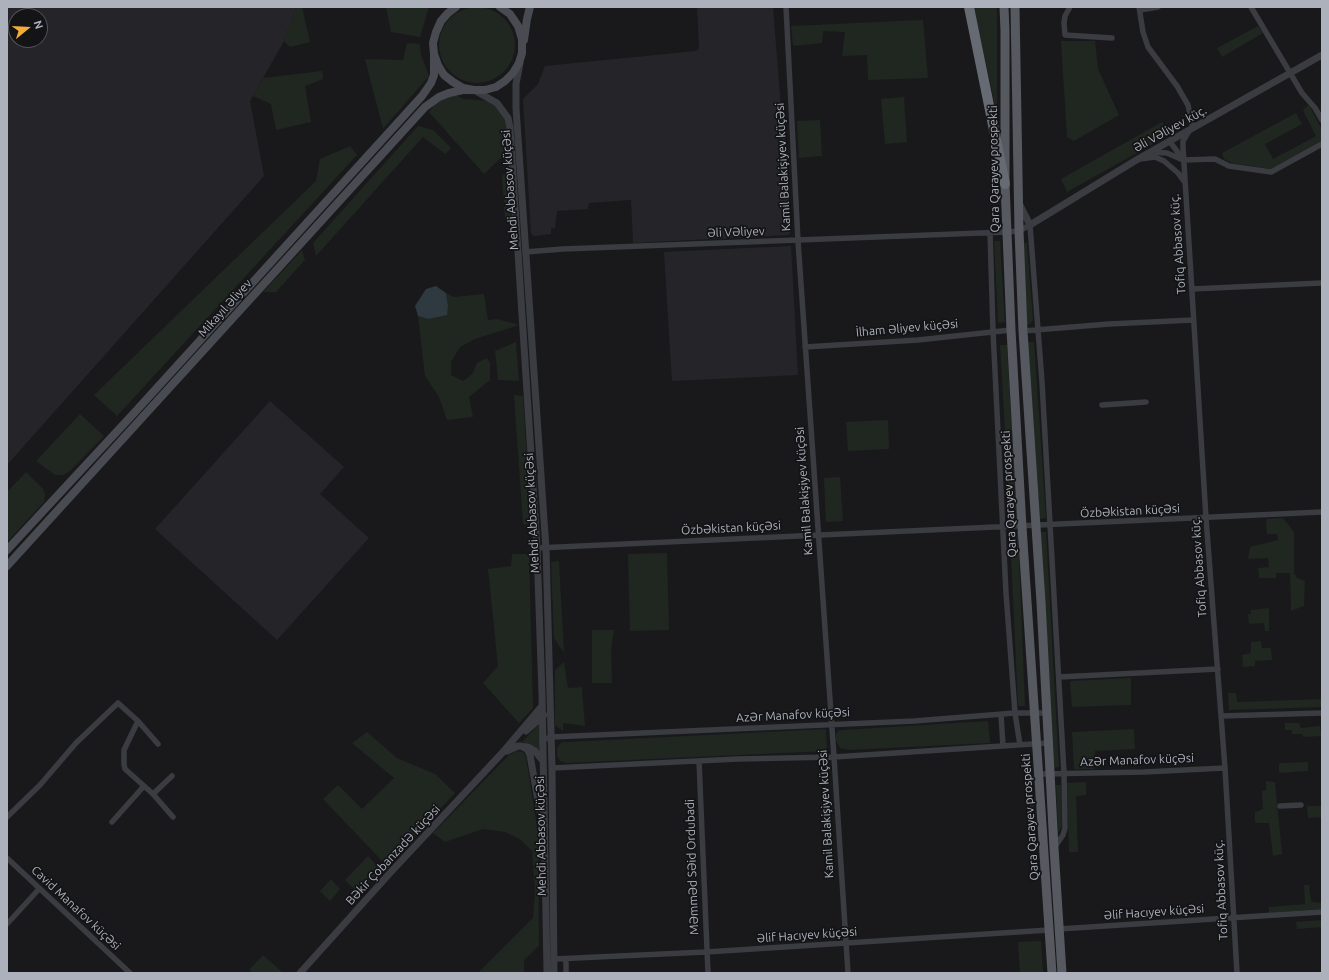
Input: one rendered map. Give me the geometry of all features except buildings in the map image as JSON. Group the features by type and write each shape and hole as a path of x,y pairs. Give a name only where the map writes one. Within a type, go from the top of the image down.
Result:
{"highway":[{"path":"969,7 1005,184"}],"main road":[{"name":"Mikayıl Əliyev","path":"7,550 135,412 422,96 431,83 434,75 433,43 438,26 440,21 448,12 456,7"},
{"path":"500,7 510,14 518,26 522,39 522,53"},
{"path":"522,53 530,7"},
{"name":"Qara Qarayev prospekti","path":"1004,10 1005,184 1011,330 1022,527 1052,973"},
{"name":"Qara Qarayev prospekti","path":"1015,10 1018,201 1023,331 1062,973"},
{"name":"Mikayıl Əliyev","path":"7,566 426,107 439,97 449,93 464,90 485,90 506,81 519,63 522,53"},
{"path":"434,54 444,75 463,88 474,90"}],"street":[{"name":"Kamil Balakişiyev küçəsi","path":"786,7 798,241 848,973"},
{"path":"1070,7 1065,16 1065,35 1112,38"},
{"path":"1158,7 1139,8 1145,40 1148,47 1177,86 1188,105 1192,129"},
{"path":"1251,7 1302,93 1315,108 1322,120"},
{"name":"Mehdi Abbasov küçəsi","path":"522,53 515,96 546,548 552,768 554,973"},
{"name":"Əli Vəliyev küç.","path":"1030,224 1150,152 1322,55"},
{"name":"Mehdi Abbasov küçəsi","path":"474,90 498,103 508,118 510,128 537,548 542,706 547,973"},
{"name":"Tofiq Abbasov küç.","path":"1192,129 1183,141 1183,160 1206,518 1225,768 1237,973"},
{"path":"1170,142 1183,160"},
{"path":"1150,152 1167,153 1183,160 1215,159 1229,166 1271,172 1322,144"},
{"path":"1138,159 1155,157 1164,161 1178,173 1185,183"},
{"path":"1018,201 1030,224 1038,329 1059,677 1065,828 1063,836 1054,848"},
{"path":"1019,231 1030,224"},
{"name":"Əli Vəliyev","path":"525,252 563,249 798,241 1019,231"},
{"path":"990,232 993,331 1004,527 1006,593 1015,714 1020,745"},
{"path":"1192,289 1322,283"},
{"path":"1023,331 1194,320"},
{"name":"İlham Əliyev küçəsi","path":"805,347 918,340 1011,330"},
{"path":"1102,405 1146,402"},
{"name":"Özbəkistan küçəsi","path":"537,548 1022,527 1322,512"},
{"path":"1059,677 1218,669"},
{"path":"7,817 40,785 76,743 118,703 138,721 158,744"},
{"path":"503,752 542,706"},
{"path":"503,752 550,709"},
{"name":"Azər Manafov küçəsi","path":"542,742 551,737 914,721 1047,712"},
{"path":"1221,716 1322,713"},
{"path":"1000,715 1003,746"},
{"path":"138,721 124,750 125,769 153,794 173,817"},
{"path":"503,752 521,746 532,748 547,766 552,768 699,761 834,757 1048,743"},
{"path":"521,746 527,749 532,760 544,840"},
{"name":"Bəkir Çobanzadə küçəsi","path":"300,973 390,873 503,752"},
{"name":"Məmməd Səid Ordubadi","path":"699,761 708,973"},
{"name":"Azər Manafov küçəsi","path":"1039,774 1144,772 1225,768"},
{"path":"153,794 172,776"},
{"path":"112,822 144,786"},
{"path":"1280,806 1301,805"},
{"name":"Cavid Manafov küçəsi","path":"7,858 130,973"},
{"path":"7,924 39,889"},
{"name":"Əlif Hacıyev küçəsi","path":"1059,929 1322,912"},
{"name":"Əlif Hacıyev küçəsi","path":"554,959 706,952 1049,930"},
{"path":"566,959 566,973"}],"shaded area":[{"path":"7,7 296,7 284,41 250,101 264,176 7,465"},
{"path":"296,7 302,7 310,42 290,47 284,41"},
{"path":"386,7 429,7 420,37 391,32"},
{"path":"477,7 491,10 504,18 512,31 515,45 512,59 504,72 491,80 477,83 463,80 450,72 442,59 439,45 442,31 450,18 463,10"},
{"path":"697,7 773,7 781,108 783,109 791,232 788,235 633,243 631,200 589,203 588,209 557,211 555,228 551,228 551,234 534,236 531,233 523,99 538,84 545,66 696,51 699,48"},
{"path":"974,7 997,7 997,115"},
{"path":"923,20 928,78 868,80 867,55 842,56 845,32 823,31 822,43 793,46 791,26"},
{"path":"1258,26 1263,33 1222,57 1217,48"},
{"path":"1061,41 1095,41 1098,69 1119,115 1074,141 1067,137"},
{"path":"407,43 420,44 421,55 429,76 383,129 365,59 403,60"},
{"path":"322,71 323,79 305,86 311,122 276,130 271,104 253,96 263,78"},
{"path":"453,93 463,99 490,101 497,106 505,118 510,149 484,174 429,112 434,105"},
{"path":"904,97 907,142 885,144 881,99"},
{"path":"1309,105 1322,130 1322,141 1270,169 1232,163 1224,159 1222,153 1296,113 1302,124 1265,144 1273,159 1316,136 1303,110"},
{"path":"820,120 822,156 799,158 797,121"},
{"path":"1162,122 1169,135 1067,192 1061,179"},
{"path":"418,126 433,130 451,148 445,154 423,137 316,256 313,243"},
{"path":"350,146 357,155 117,416 94,395 316,181 320,159"},
{"path":"510,168 513,229 505,220 502,176"},
{"path":"994,241 1000,241 1005,322 998,323"},
{"path":"1022,242 1027,243 1033,320 1030,324 1025,324"},
{"path":"791,246 798,375 672,381 664,252"},
{"path":"302,250 305,260 276,292 263,292"},
{"path":"436,286 446,293 448,305 447,315 428,319 418,316 415,306 426,289"},
{"path":"446,293 454,297 484,294 488,320 497,319 519,325 475,339 460,347 451,362 451,375 463,381 472,374 477,363 487,358 490,363 490,380 469,397 473,417 447,420 439,397 425,376 418,316 428,319 448,305"},
{"path":"516,342 519,381 498,380 495,351"},
{"path":"1027,342 1034,342 1046,518 1040,519"},
{"path":"1000,345 1007,345 1017,520 1010,520"},
{"path":"514,395 523,396 531,524 523,524"},
{"path":"270,401 344,467 320,494 369,538 277,640 155,529"},
{"path":"80,414 104,436 70,471 63,475 55,475 36,461"},
{"path":"888,420 889,449 848,451 846,422"},
{"path":"26,472 43,489 45,495 44,502 7,542 7,492"},
{"path":"840,477 843,521 826,522 824,478"},
{"path":"1283,518 1294,532 1294,573 1297,578 1305,581 1304,606 1291,611 1290,573 1276,573 1276,578 1259,578 1258,568 1269,567 1268,558 1248,559 1250,547 1278,540 1277,534 1267,534 1266,519"},
{"path":"1010,532 1018,532 1025,706 1018,706"},
{"path":"1038,532 1046,532 1059,767 1051,768"},
{"path":"667,553 669,630 630,631 628,554"},
{"path":"512,554 529,554 533,708 519,723 483,683 498,666 488,569 511,566"},
{"path":"559,561 564,653 554,638 551,562"},
{"path":"1269,608 1269,631 1265,631 1264,623 1249,624 1248,614 1251,614 1251,610"},
{"path":"592,630 614,630 611,650 612,683 592,683"},
{"path":"1261,641 1262,648 1271,648 1272,660 1255,661 1255,666 1243,667 1242,655 1251,653 1251,642"},
{"path":"564,662 568,688 582,687 585,726 563,723 563,731 555,725 555,670"},
{"path":"1131,678 1131,705 1072,707 1070,681"},
{"path":"1228,693 1236,693 1237,702 1322,699 1322,707 1229,710"},
{"path":"988,721 990,743 849,750 840,748 836,741 838,731 843,730"},
{"path":"540,723 540,752 529,744 522,742"},
{"path":"1285,723 1299,723 1301,728 1320,726 1321,736 1303,737 1302,734 1292,734 1292,730 1285,730"},
{"path":"826,729 827,751 566,763 560,761 557,756 557,749 562,742"},
{"path":"1134,729 1135,749 1095,751 1094,769 1074,769 1072,732"},
{"path":"367,732 397,758 435,774 455,793 387,866 323,799 338,785 362,809 394,778 352,743"},
{"path":"517,751 523,752 526,757 538,833 539,946 524,960 524,973 478,973 533,918 535,891 532,851 520,839 505,832 483,829 445,842 433,833 509,755"},
{"path":"1026,753 1031,761 1036,846 1031,839"},
{"path":"1308,762 1308,771 1279,773 1279,763"},
{"path":"1266,781 1275,782 1282,854 1273,856 1269,823 1256,823 1255,821 1255,812 1263,809 1262,791 1266,790"},
{"path":"1086,782 1086,795 1076,796 1078,852 1069,852 1067,783"},
{"path":"1056,785 1061,785 1062,826 1058,833"},
{"path":"1307,806 1322,806 1322,817 1308,818"},
{"path":"368,856 381,870 358,893 345,880"},
{"path":"331,879 340,889 330,901 320,891"},
{"path":"1304,885 1309,885 1312,902 1322,903 1322,909 1269,913 1269,907 1305,904"},
{"path":"1322,920 1322,927 1297,929 1296,922"},
{"path":"1041,941 1043,973 1020,973 1018,942"},
{"path":"263,955 282,972 253,973 249,970"}]}
